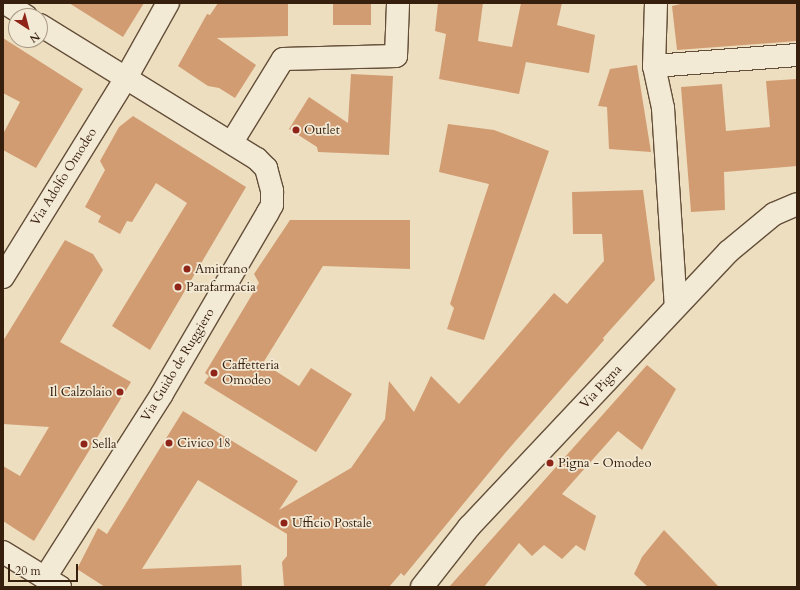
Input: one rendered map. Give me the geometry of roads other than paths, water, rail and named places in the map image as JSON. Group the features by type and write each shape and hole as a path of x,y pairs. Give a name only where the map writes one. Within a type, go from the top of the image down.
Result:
{"street":[{"name":"Via Adolfo Omodeo","path":"3,277 126,78 168,3"},
{"path":"232,142 282,59 396,56 398,3"},
{"path":"656,3 654,66 663,108 676,308"},
{"name":"Via Guido de Ruggiero","path":"48,30 232,142 257,159 266,168 272,191 272,205 53,583"},
{"path":"654,66 797,55"},
{"name":"Via Pigna","path":"422,587 469,527 728,252 774,214 797,204"},
{"path":"3,552 53,583"}],"place":[{"name":"Outlet","path":"296,130"},
{"name":"Amitrano","path":"187,269"},
{"name":"Parafarmacia","path":"178,287"},
{"name":"Caffetteria Omodeo","path":"214,373"},
{"name":"Il Calzolaio","path":"120,392"},
{"name":"Civico 18","path":"169,443"},
{"name":"Sella","path":"84,444"},
{"name":"Pigna - Omodeo","path":"550,463"},
{"name":"Ufficio Postale","path":"284,523"}]}
